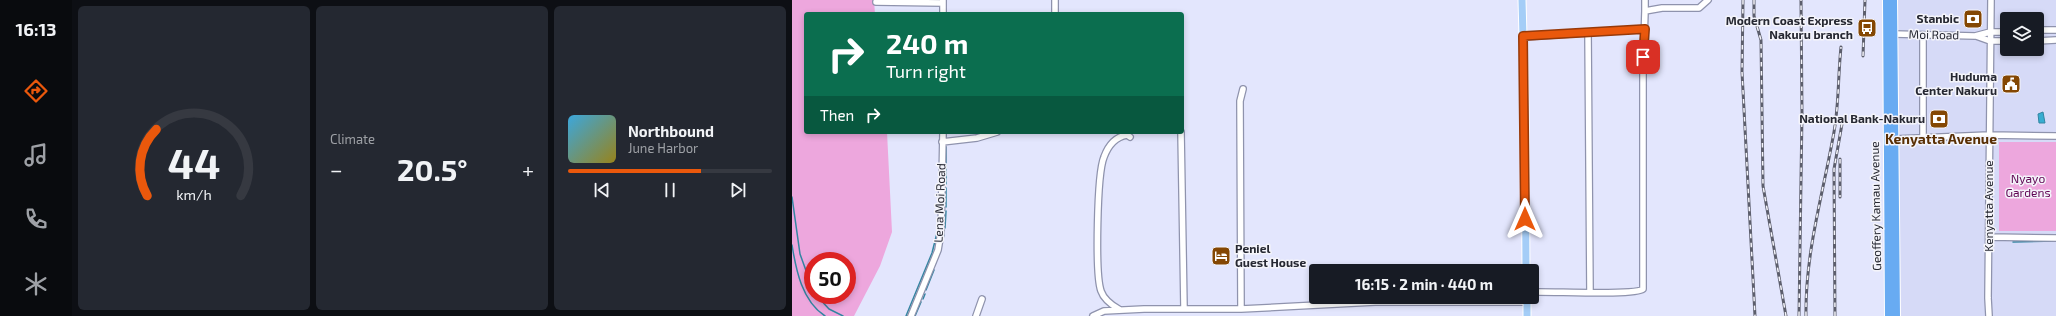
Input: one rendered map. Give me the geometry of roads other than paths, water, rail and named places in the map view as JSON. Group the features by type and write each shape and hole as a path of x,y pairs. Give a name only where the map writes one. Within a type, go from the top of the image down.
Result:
{"highway":[{"name":"Geoffery Kamau Avenue","path":"1887,0 1889,316"},
{"name":"Geoffery Kamau Avenue","path":"1893,0 1896,316"}],"main road":[{"path":"1522,0 1526,264"},
{"path":"1527,304 1527,316"}],"street":[{"path":"1055,0 1055,12"},
{"path":"1539,292 1635,293 1642,291 1642,133 1645,0"},
{"path":"1645,11 1662,8 1699,8 1708,0"},
{"name":"Kenyatta Avenue","path":"1989,316 1991,0"},
{"path":"876,2 943,1 943,12"},
{"path":"1523,36 1645,29"},
{"path":"2044,30 2056,30"},
{"path":"1588,32 1590,292"},
{"name":"Moi Road","path":"1894,34 1975,36 1990,32 2000,32"},
{"path":"1923,35 1923,137"},
{"name":"Moi Road","path":"1975,36 1990,41 2000,41"},
{"path":"2044,41 2056,40"},
{"path":"1241,309 1240,101 1243,89"},
{"name":"Lena Moi Road","path":"912,316 938,250 942,232 942,134"},
{"path":"942,142 977,138 990,134"},
{"path":"1181,134 1184,308"},
{"path":"1121,310 1110,304 1101,291 1098,270 1098,186 1101,167 1108,147 1122,136 1127,135 1130,137"},
{"path":"1894,139 1989,135 2056,136"},
{"path":"1989,236 2056,238"},
{"path":"976,316 982,299"},
{"path":"1093,316 1121,310 1184,308 1241,309 1337,304"}],"water":[{"path":"2043,112 2045,123 2039,123 2038,114"}],"waterway":[{"path":"940,134 940,167"},
{"path":"946,147 946,184"},
{"path":"946,188 946,207"},
{"path":"792,197 800,254 804,265"},
{"path":"945,228 946,211"},
{"path":"906,316 932,253 937,233"},
{"path":"943,239 944,233"},
{"path":"2013,242 2056,241"},
{"path":"792,245 801,284 811,302 817,310 825,316"},
{"path":"935,265 937,258"},
{"path":"926,290 934,270"},
{"path":"923,299 925,294"},
{"path":"915,316 921,302"},
{"path":"824,304 829,309 843,316"}],"railway":[{"path":"1743,0 1742,72 1755,316"},
{"path":"1754,0 1754,16 1761,40 1763,186 1786,316"},
{"path":"1799,316 1802,113 1801,0"},
{"path":"1863,56 1865,0"},
{"path":"1806,316 1808,269 1836,121 1841,47"},
{"path":"1835,316 1834,169 1842,124"},
{"path":"1840,159 1840,197"}],"place":[{"name":"Stanbic","path":"1973,19"},
{"name":"Modern Coast Express Nakuru branch","path":"1867,28"},
{"name":"Huduma Center Nakuru","path":"2011,84"},
{"name":"National Bank-Nakuru","path":"1939,119"},
{"name":"Peniel Guest House","path":"1221,256"}],"district":[{"name":"Kenyatta Avenue","path":"1941,139"}],"park label":[{"name":"Nyayo Gardens","path":"2028,186"}]}
